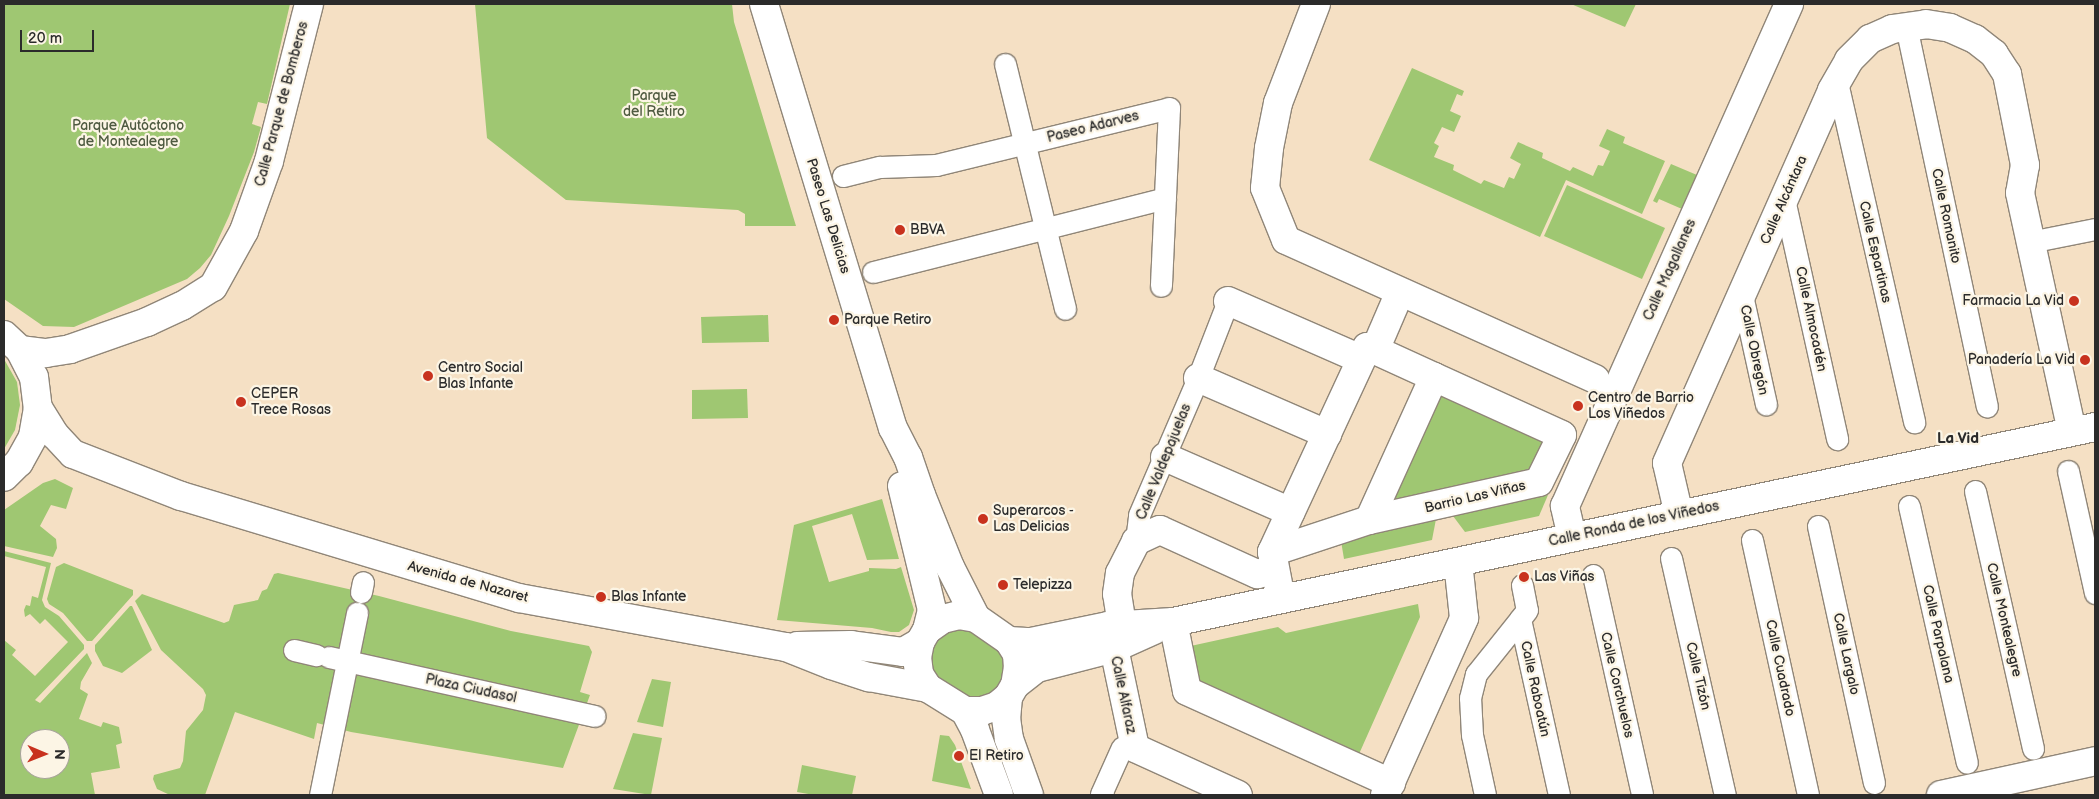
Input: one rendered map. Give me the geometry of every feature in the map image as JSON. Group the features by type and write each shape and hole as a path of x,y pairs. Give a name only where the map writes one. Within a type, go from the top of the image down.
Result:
{"street":[{"name":"Calle Parque de Bomberos","path":"12,342 46,353 70,349 148,322 182,306 213,287 244,231 269,161 308,4"},
{"name":"Paseo Las Delicias","path":"764,4 893,428 908,457 950,567 976,618 1009,641"},
{"path":"1316,4 1278,103 1269,148 1265,188 1286,240 1595,379"},
{"name":"Calle Magallanes","path":"1572,537 1565,506 1789,4"},
{"name":"Calle Alcántara","path":"1679,515 1667,463 1837,82 1849,60 1870,39 1892,29 1926,24 1950,28 1975,39 1994,54 2006,74 2025,165 2020,193 2030,242"},
{"name":"Calle Romanito","path":"1906,26 1987,406"},
{"path":"1005,64 1065,309"},
{"name":"Calle Espartinas","path":"1837,82 1914,422"},
{"name":"Paseo Adarves","path":"843,176 880,167 936,166 1169,108 1161,286"},
{"path":"873,272 1165,198"},
{"name":"Calle Almocadén","path":"1784,199 1837,439"},
{"path":"2084,429 2030,242 2095,228"},
{"path":"1281,599 1274,561 1291,512 1327,434 1400,292"},
{"name":"Calle Obregón","path":"1742,295 1766,404"},
{"name":"Barrio Las Viñas","path":"1136,541 1160,530 1257,574 1274,561 1369,520 1539,482 1562,434 1434,377 1368,355 1228,301"},
{"name":"Calle Valdepajuelas","path":"1118,637 1117,594 1120,573 1136,541 1139,515 1198,378 1228,301"},
{"path":"12,342 34,377 38,408 33,437 12,469"},
{"path":"1369,520 1434,377"},
{"path":"1198,378 1327,434"},
{"name":"Avenida de Nazaret","path":"38,408 55,435 73,454 181,496 519,598 786,647 831,665 869,677 928,688"},
{"name":"Paseo Las Delicias","path":"893,428 896,457 932,610 917,657 919,674 928,688"},
{"name":"Calle Ronda de los Viñedos","path":"1012,691 1037,668 1118,637 1173,622 2084,429"},
{"path":"12,469 73,454"},
{"path":"1165,456 1291,512"},
{"path":"2068,471 2095,593"},
{"name":"Calle Montealegre","path":"1975,491 2033,749"},
{"name":"Calle Parpalana","path":"1909,506 1967,763"},
{"name":"Calle Largalo","path":"1818,526 1874,783"},
{"name":"Calle Cuadrado","path":"1752,540 1808,795"},
{"name":"Calle Tizón","path":"1672,558 1724,795"},
{"path":"1173,622 1187,691 1388,789 1464,618 1458,562"},
{"name":"Calle Corchuelos","path":"1593,574 1642,795"},
{"name":"Calle Raboatún","path":"1522,585 1527,610 1520,619 1558,795"},
{"path":"320,795 331,658 357,613"},
{"path":"786,647 850,645 902,652 943,619 959,615 976,618"},
{"path":"1485,795 1472,735 1470,698 1476,674 1520,619"},
{"name":"Calle Ronda de los Viñedos","path":"1009,641 1031,642 1118,637"},
{"name":"Calle Alfaraz","path":"1118,637 1135,748 1238,795"},
{"path":"1009,641 1016,654 1018,668 1006,718 1009,739 1029,795"},
{"name":"Plaza Ciudasol","path":"294,650 595,716"},
{"path":"928,688 965,711 982,712 997,706 1012,691"},
{"path":"965,711 975,730 999,795"},
{"path":"1104,795 1101,794 1122,747"},
{"path":"1941,795 2095,761"}],"green space":[{"name":"Parque Autóctono de Montealegre","path":"4,4 290,4 267,104 258,102 252,124 261,127 254,152 229,216 211,255 187,279 74,327 43,326 4,299"},
{"name":"Parque del Retiro","path":"475,4 732,4 734,22 796,226 745,226 745,214 738,210 566,200 487,138"},
{"path":"1571,4 1636,4 1625,27"},
{"path":"1412,68 1464,91 1462,96 1457,94 1450,111 1461,116 1454,132 1442,127 1434,143 1439,146 1434,157 1454,165 1453,170 1481,184 1484,180 1504,188 1509,177 1514,179 1521,164 1510,158 1518,142 1543,153 1542,158 1570,171 1573,167 1593,176 1598,165 1603,166 1610,151 1599,146 1607,129 1625,137 1623,143 1665,161 1642,214 1566,180 1540,237 1369,160"},
{"path":"1671,164 1697,175 1682,209 1659,199 1657,203 1653,201"},
{"path":"1567,185 1665,228 1642,279 1544,236"},
{"path":"768,315 769,342 702,343 701,317"},
{"path":"4,359 17,382 20,405 15,430 4,449"},
{"path":"747,389 748,418 692,419 692,390"},
{"path":"1438,390 1544,441 1534,472 1387,503"},
{"path":"55,479 73,488 66,509 51,505 40,526 56,539 57,548 53,557 4,546 4,510 43,483"},
{"path":"1548,495 1539,516 1465,532 1453,516"},
{"path":"882,499 899,559 867,560 852,514 812,526 829,582 869,571 869,568 896,569 901,567 914,610 909,625 899,632 891,632 872,628 777,620 794,525"},
{"path":"1436,519 1432,540 1344,559 1341,541"},
{"path":"4,551 51,563 42,600 45,607 59,616 84,645 84,649 35,700 40,703 87,653 92,663 81,682 80,689 88,694 79,719 101,727 103,722 119,727 122,743 116,745 120,768 91,773 95,795 4,795 4,640 16,650 12,655 35,676 68,642 45,619 40,624 30,614 25,617 24,610 26,605 30,606 32,596 38,598 46,567 4,556"},
{"path":"64,563 133,590 133,595 92,641 87,641 63,613 49,604 47,599 56,567"},
{"path":"278,573 379,596 511,631 589,646 592,652 580,692 590,695 563,768 351,732 317,723 314,739 235,712 205,795 170,795 157,789 153,779 154,775 180,768 183,761 186,731 203,710 206,695 203,689 161,650 135,601 142,594 224,623 229,621 234,605 258,600 262,591 267,589 274,574"},
{"path":"1418,604 1420,617 1359,754 1198,686 1186,647 1278,627 1286,633"},
{"path":"132,606 152,650 122,673 103,666 95,651 95,645"},
{"path":"953,629 969,630 996,646 1004,657 1006,669 1000,687 987,697 969,698 937,679 930,667 929,655 936,639"},
{"path":"652,679 671,682 663,727 637,722"},
{"path":"633,733 662,738 651,795 613,789"},
{"path":"940,735 949,736 955,745 971,789 932,781"},
{"path":"802,765 856,776 852,795 814,795 797,792"}],"place":[{"name":"BBVA","path":"900,230"},
{"name":"Farmacia La Vid","path":"2074,301"},
{"name":"Parque Retiro","path":"834,320"},
{"name":"Panadería La Vid","path":"2085,360"},
{"name":"Centro Social Blas Infante","path":"428,376"},
{"name":"CEPER Trece Rosas","path":"241,402"},
{"name":"Centro de Barrio Los Viñedos","path":"1578,406"},
{"name":"Superarcos - Las Delicias","path":"983,519"},
{"name":"Las Viñas","path":"1524,577"},
{"name":"Telepizza","path":"1003,585"},
{"name":"Blas Infante","path":"601,597"},
{"name":"El Retiro","path":"959,756"}],"district":[{"name":"La Vid","path":"1958,439"}]}
